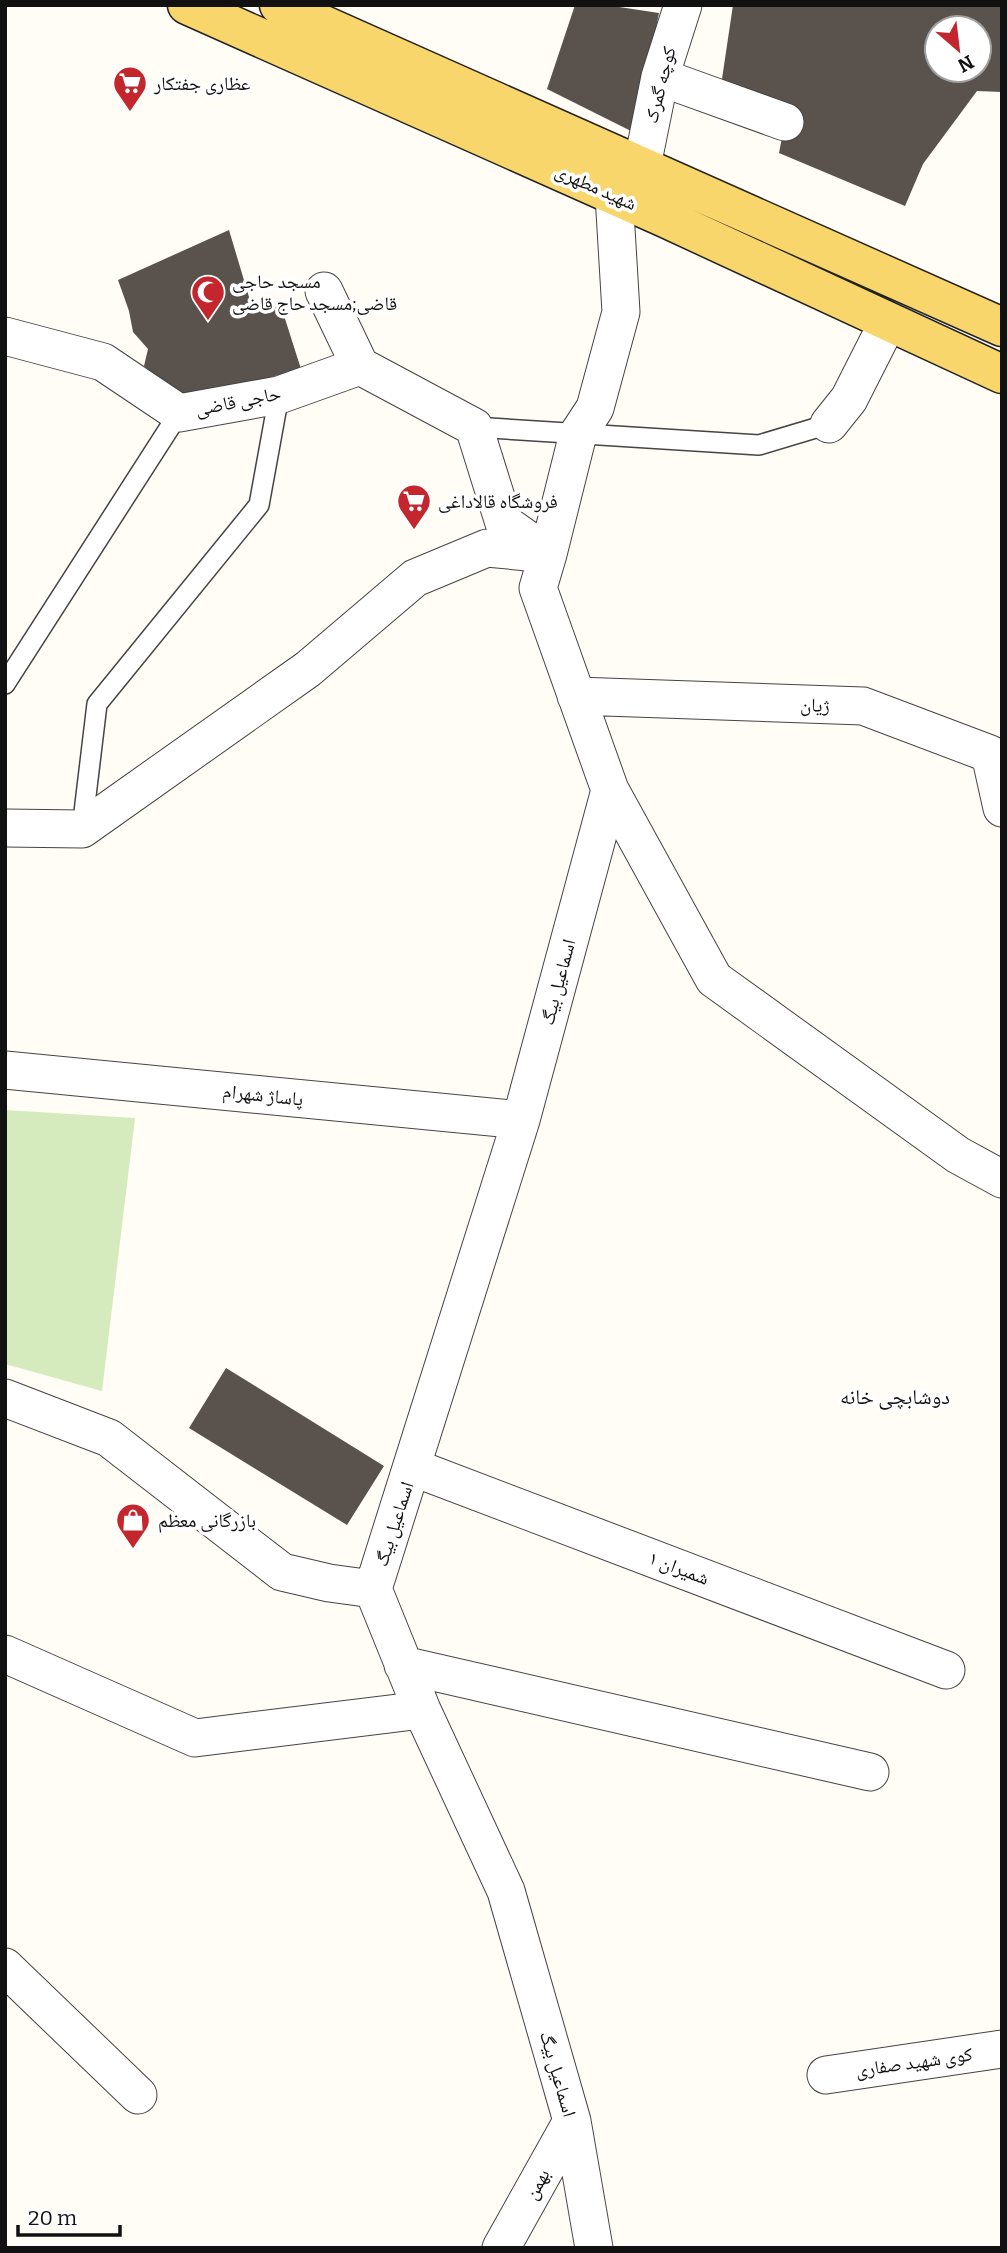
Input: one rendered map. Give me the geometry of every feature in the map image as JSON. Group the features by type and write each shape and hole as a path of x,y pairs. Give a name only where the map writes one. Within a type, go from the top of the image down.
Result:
{"main road":[{"name":"شهید مطهری","path":"187,5 614,195 1002,374"},
{"name":"شهید مطهری","path":"279,5 1002,327"}],"street":[{"name":"کوچه گمرک","path":"642,166 660,77 683,5"},
{"path":"660,77 785,122"},
{"path":"614,195 621,312 595,408 578,434 538,588 610,790 714,979 958,1155 1002,1179"},
{"path":"324,291 360,366 474,427 504,523 548,554"},
{"path":"829,424 849,399 888,322"},
{"name":"حاجی قاضی","path":"5,336 103,362 179,413 279,395 360,366"},
{"path":"5,828 82,829 308,669 415,578 487,548 548,554"},
{"name":"ژیان","path":"576,696 863,706 990,754 1002,808"},
{"name":"اسماعیل بیگ","path":"594,2248 572,2120 506,1891 422,1710 373,1589 520,1120 610,790"},
{"name":"پاساژ شهرام","path":"5,1069 520,1120"},
{"path":"5,1398 109,1438 282,1572 329,1583 373,1589"},
{"name":"شمیران ۱","path":"412,1467 946,1670"},
{"path":"5,1654 195,1738 422,1710"},
{"path":"403,1665 870,1772"},
{"path":"5,1967 138,2095"},
{"name":"کوی شهید صفاری","path":"826,2075 1002,2049"},
{"name":"بهمن","path":"501,2248 572,2120"}],"lane":[{"path":"82,829 97,704 259,505 279,395"},
{"path":"5,684 179,413"},
{"path":"474,427 759,445 829,424"}],"green space":[{"path":"5,1110 135,1118 102,1391 5,1364"}],"building":[{"path":"575,5 606,5 659,13 635,133 547,89"},
{"path":"733,5 1002,5 1002,92 977,91 923,164 905,206 779,153 785,122 719,99"},
{"name":"مسجد حاجی قاضی;مسجد حاج قاضی","path":"229,230 252,307 280,303 301,369 200,396 187,396 174,390 144,366 148,349 133,332 118,280"},
{"path":"226,1368 384,1466 347,1525 189,1428"}],"place":[{"name":"عظاری جفتکار","path":"130,113"},
{"name":"مسجد حاجی قاضی;مسجد حاج قاضی","path":"208,322"},
{"name":"فروشگاه قالاداغی","path":"414,531"},
{"name":"بازرگانی معظم","path":"133,1550"}],"district":[{"name":"دوشابچی خانه","path":"895,1397"}]}
